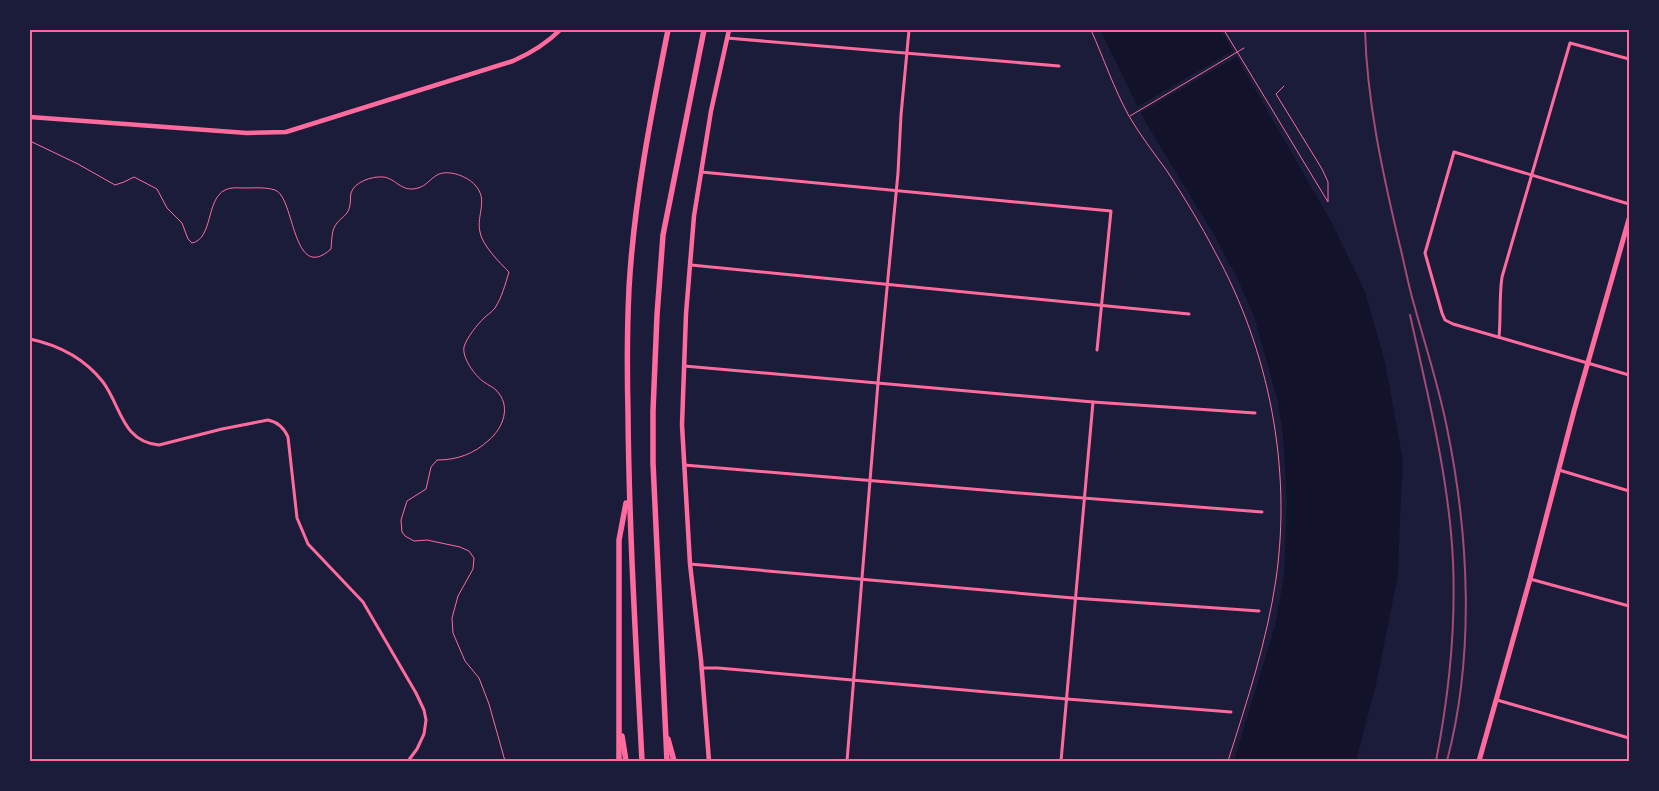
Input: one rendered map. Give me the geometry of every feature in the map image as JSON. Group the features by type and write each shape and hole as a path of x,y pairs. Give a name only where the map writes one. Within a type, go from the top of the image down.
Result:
{"highway":[{"path":"642,761 628,493 627,354 629,287 639,189 653,103 668,30"},
{"path":"667,761 653,464 657,315 663,235 704,30"},
{"path":"619,761 619,540 628,493"},
{"path":"619,722 626,761"},
{"path":"666,730 674,761"}],"main road":[{"path":"30,117 247,134 286,132 513,61 542,45 560,30"},
{"path":"709,761 690,564 682,425 686,314 694,216 700,172 729,30"},
{"path":"1479,761 1629,219"}],"street":[{"path":"847,761 908,30"},
{"path":"727,38 1058,66"},
{"path":"1499,337 1502,277 1570,43 1629,59"},
{"path":"1629,204 1454,152 1425,253 1445,320 1452,324 1629,375"},
{"path":"700,172 1111,211 1097,350"},
{"path":"691,265 1189,314"},
{"path":"30,339 70,353 91,370 103,382 127,426 138,439 149,444 159,445 222,429 268,420 276,422 281,426 285,431 289,445 298,518 308,544 362,602 416,693 424,710 426,720 424,734 417,749 408,761"},
{"path":"684,366 1093,402 1255,413"},
{"path":"1061,761 1093,402"},
{"path":"684,465 1262,512"},
{"path":"1558,470 1629,490"},
{"path":"690,564 1259,612"},
{"path":"1530,579 1629,606"},
{"path":"701,668 1231,712"},
{"path":"1497,700 1629,738"}],"path":[{"path":"1091,30 1129,116 1198,221 1216,253 1243,308 1267,387 1278,451 1280,537 1276,578 1269,617 1255,672 1228,761"},
{"path":"1224,30 1328,202 1329,188 1322,169 1276,94 1284,86"},
{"path":"1129,116 1244,48"},
{"path":"30,141 78,164 114,185 134,177 157,189 167,208 182,223 188,239 192,243 200,239 209,221 213,204 224,190 230,188 275,190 281,194 286,205 296,238 305,252 313,257 323,256 331,249 332,232 336,224 349,210 351,192 362,181 384,177 405,189 418,188 444,172 458,175 474,184 483,200 479,222 480,234 486,245 509,272 501,298 494,310 483,319 470,336 464,348 466,359 475,375 495,389 502,397 505,407 504,417 501,428 483,446 467,455 437,460 432,467 426,489 407,501 401,520 402,532 414,541 427,540 460,546 469,551 474,558 473,569 458,596 452,618 453,633 465,660 479,678 489,704 505,761"}],"shaded area":[{"path":"1100,30 1221,30 1333,225 1365,292 1385,362 1403,461 1398,574 1377,680 1356,761 1234,761 1275,626 1284,576 1287,506 1283,433 1277,398 1254,316 1238,280 1216,238 1146,123"}],"pier":[{"path":"1234,50 1238,56 1138,114 1135,108"}],"railway":[{"path":"1365,30 1372,109 1381,161 1410,291 1444,413 1460,510 1466,595 1465,637 1456,721 1447,761"},
{"path":"1410,315 1442,468 1451,530 1453,561 1454,586 1450,662 1445,711 1436,761"}]}
